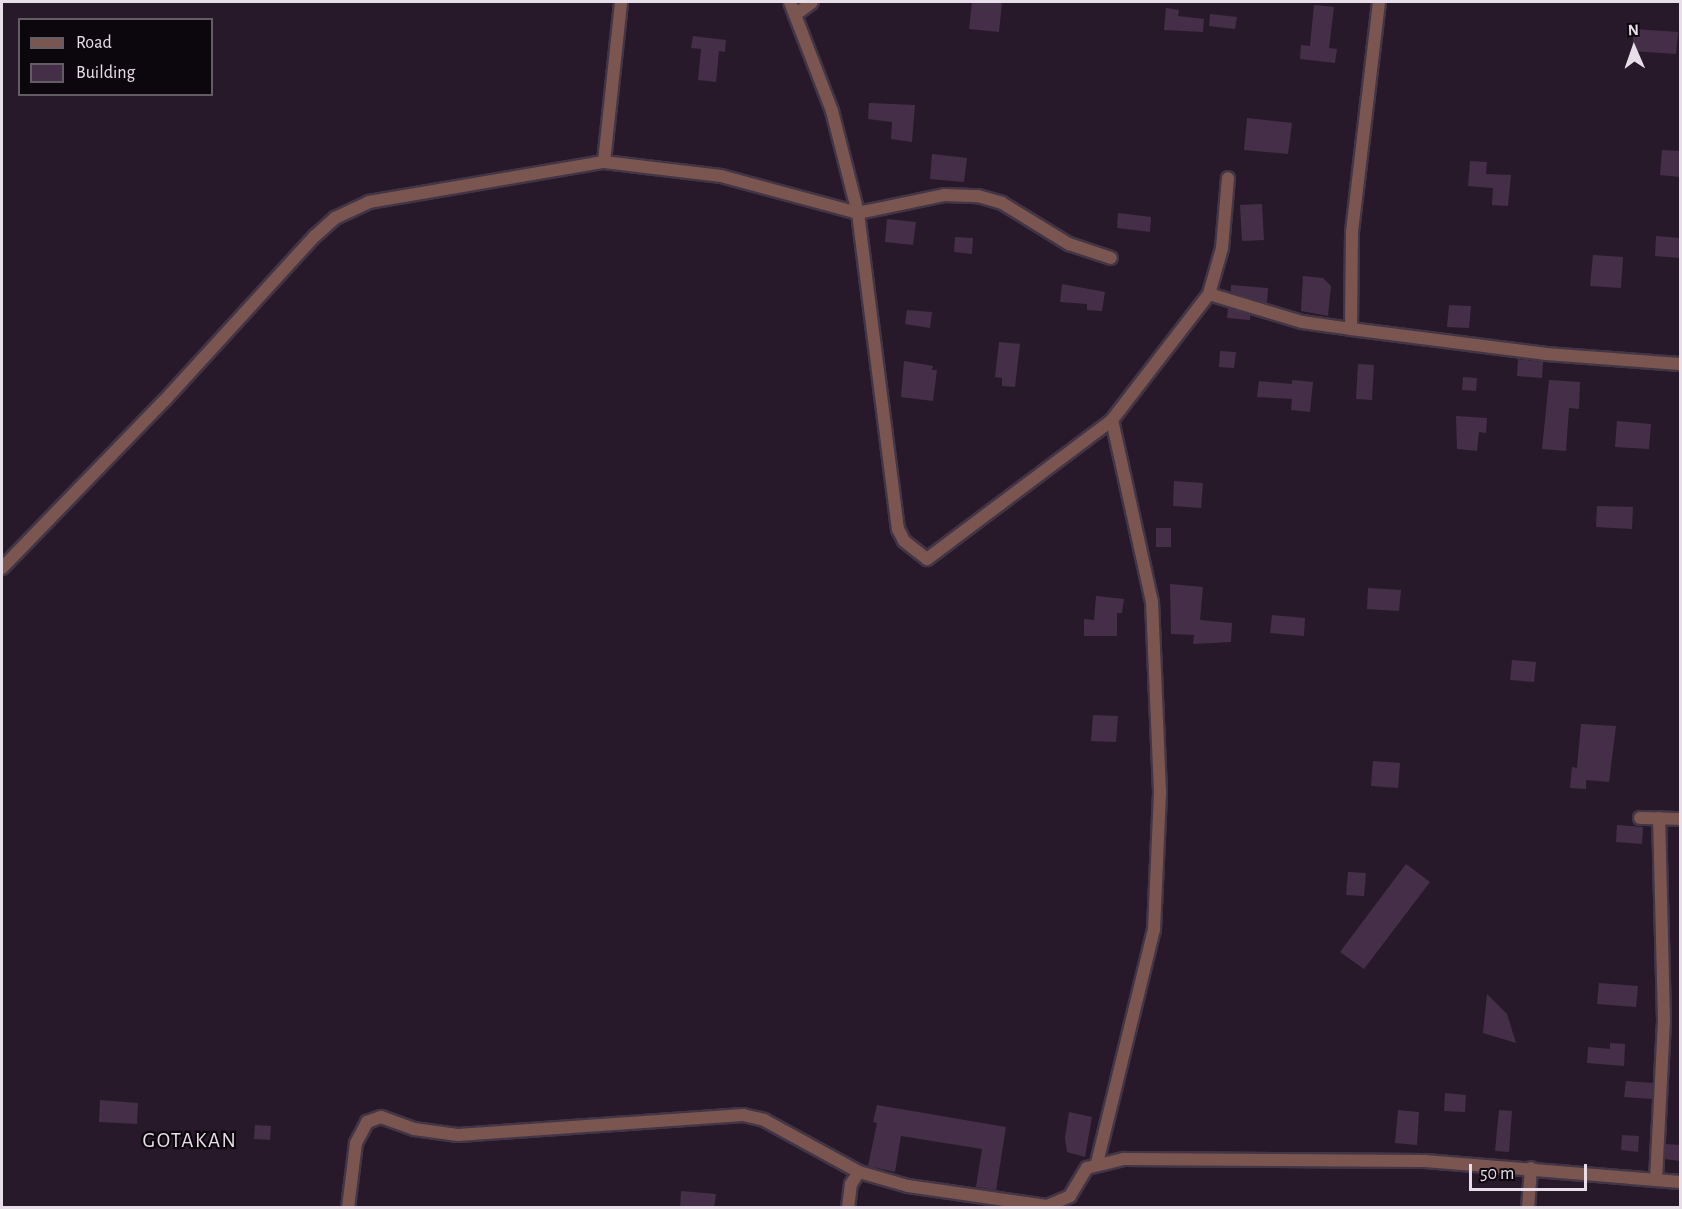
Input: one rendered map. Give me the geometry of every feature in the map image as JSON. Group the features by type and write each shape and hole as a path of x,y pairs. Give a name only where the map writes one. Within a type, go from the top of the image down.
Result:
{"street":[{"path":"604,162 621,2"},
{"path":"790,2 832,111 858,213 896,518 904,541 927,559 1112,420 1209,294 1222,248 1228,178"},
{"path":"795,15 812,2"},
{"path":"1351,329 1352,232 1379,2"},
{"path":"2,568 335,218 369,202 604,162 721,176 858,213 945,195 978,196 1002,203 1069,244 1111,258"},
{"path":"1209,294 1302,322 1546,354 1680,364"},
{"path":"1097,1163 1154,930 1160,792 1152,602 1112,420"},
{"path":"1640,818 1680,819"},
{"path":"1656,1179 1665,1020 1659,818"},
{"path":"348,1208 356,1143 367,1122 381,1117 414,1129 468,1134 743,1115 764,1120 859,1172 908,1186 1047,1206 1070,1196 1087,1168 1097,1163 1124,1159 1338,1159 1531,1168 1680,1182"},
{"path":"1528,1208 1531,1168"},
{"path":"848,1208 851,1184 859,1172"}],"building":[{"path":"972,2 1002,2 999,32 969,29"},
{"path":"1314,5 1334,7 1329,48 1337,49 1335,63 1300,59 1301,45 1310,46"},
{"path":"1166,8 1179,10 1178,16 1204,19 1203,32 1164,30"},
{"path":"1210,14 1237,17 1235,29 1209,26"},
{"path":"1634,29 1678,32 1676,54 1632,51"},
{"path":"693,36 726,40 725,52 719,51 716,82 698,80 701,49 691,48"},
{"path":"869,103 915,105 912,142 891,139 892,122 868,119"},
{"path":"1247,118 1292,123 1288,154 1244,150"},
{"path":"1662,150 1680,151 1680,177 1660,175"},
{"path":"932,154 967,158 964,182 930,179"},
{"path":"1470,161 1487,162 1486,174 1511,175 1508,206 1492,205 1493,188 1468,186"},
{"path":"1262,204 1264,240 1242,241 1240,205"},
{"path":"1118,213 1151,217 1150,232 1117,228"},
{"path":"887,219 916,222 913,245 885,242"},
{"path":"1656,236 1680,238 1680,258 1655,256"},
{"path":"955,237 973,238 972,254 954,252"},
{"path":"1593,255 1623,257 1621,288 1590,286"},
{"path":"1303,276 1323,278 1331,286 1328,316 1301,311"},
{"path":"1062,284 1105,292 1102,311 1087,310 1087,304 1060,302"},
{"path":"1231,285 1268,288 1267,303 1231,292"},
{"path":"1449,305 1471,306 1469,328 1447,327"},
{"path":"1228,308 1250,315 1250,320 1227,318"},
{"path":"907,310 932,312 930,328 905,324"},
{"path":"999,342 1020,344 1015,387 1002,386 1002,378 995,377"},
{"path":"1220,351 1236,352 1234,368 1219,367"},
{"path":"1518,359 1543,362 1542,378 1517,376"},
{"path":"904,361 933,366 932,370 937,370 933,401 901,397"},
{"path":"1358,364 1374,365 1372,400 1356,399"},
{"path":"1463,377 1477,378 1476,391 1462,390"},
{"path":"1292,380 1313,382 1310,412 1291,410 1292,399 1257,397 1259,381 1292,384"},
{"path":"1549,380 1580,382 1579,409 1569,408 1566,451 1542,449"},
{"path":"1456,416 1487,418 1486,433 1479,432 1477,451 1457,449"},
{"path":"1617,421 1651,424 1649,449 1615,447"},
{"path":"1174,481 1203,483 1201,508 1173,506"},
{"path":"1597,506 1633,507 1632,529 1596,527"},
{"path":"1156,528 1171,528 1171,547 1156,547"},
{"path":"1170,584 1203,587 1200,620 1232,623 1231,642 1193,644 1194,635 1171,634"},
{"path":"1368,588 1401,590 1399,611 1367,609"},
{"path":"1096,596 1124,599 1122,613 1117,613 1117,636 1084,636 1084,619 1094,620"},
{"path":"1272,615 1305,618 1304,636 1270,633"},
{"path":"1512,660 1536,662 1534,682 1510,680"},
{"path":"1093,715 1118,716 1116,742 1091,741"},
{"path":"1581,724 1616,726 1609,782 1586,780 1586,789 1570,788 1572,767 1577,768"},
{"path":"1373,761 1400,763 1398,788 1371,786"},
{"path":"1617,825 1643,827 1642,844 1616,842"},
{"path":"1406,864 1430,882 1364,969 1340,952"},
{"path":"1348,872 1366,873 1364,896 1346,895"},
{"path":"1599,983 1638,986 1636,1007 1597,1004"},
{"path":"1487,994 1507,1014 1516,1043 1483,1033"},
{"path":"1610,1043 1625,1044 1624,1066 1587,1063 1588,1047 1610,1049"},
{"path":"1626,1081 1653,1083 1652,1099 1624,1097"},
{"path":"1445,1093 1466,1095 1465,1112 1444,1111"},
{"path":"100,1100 138,1103 137,1124 99,1122"},
{"path":"877,1105 1006,1127 996,1190 976,1187 982,1149 901,1136 895,1172 868,1166 877,1123 873,1122"},
{"path":"1398,1110 1419,1112 1417,1145 1395,1143"},
{"path":"1499,1110 1512,1111 1509,1152 1495,1151"},
{"path":"1069,1112 1092,1117 1085,1157 1067,1152 1065,1138"},
{"path":"255,1125 271,1126 270,1140 254,1139"},
{"path":"1622,1135 1639,1136 1638,1152 1621,1150"},
{"path":"1666,1144 1680,1145 1680,1161 1665,1159"},
{"path":"681,1191 716,1194 714,1208 680,1208"}],"district":[{"name":"GOTAKAN","path":"190,1141"}]}
